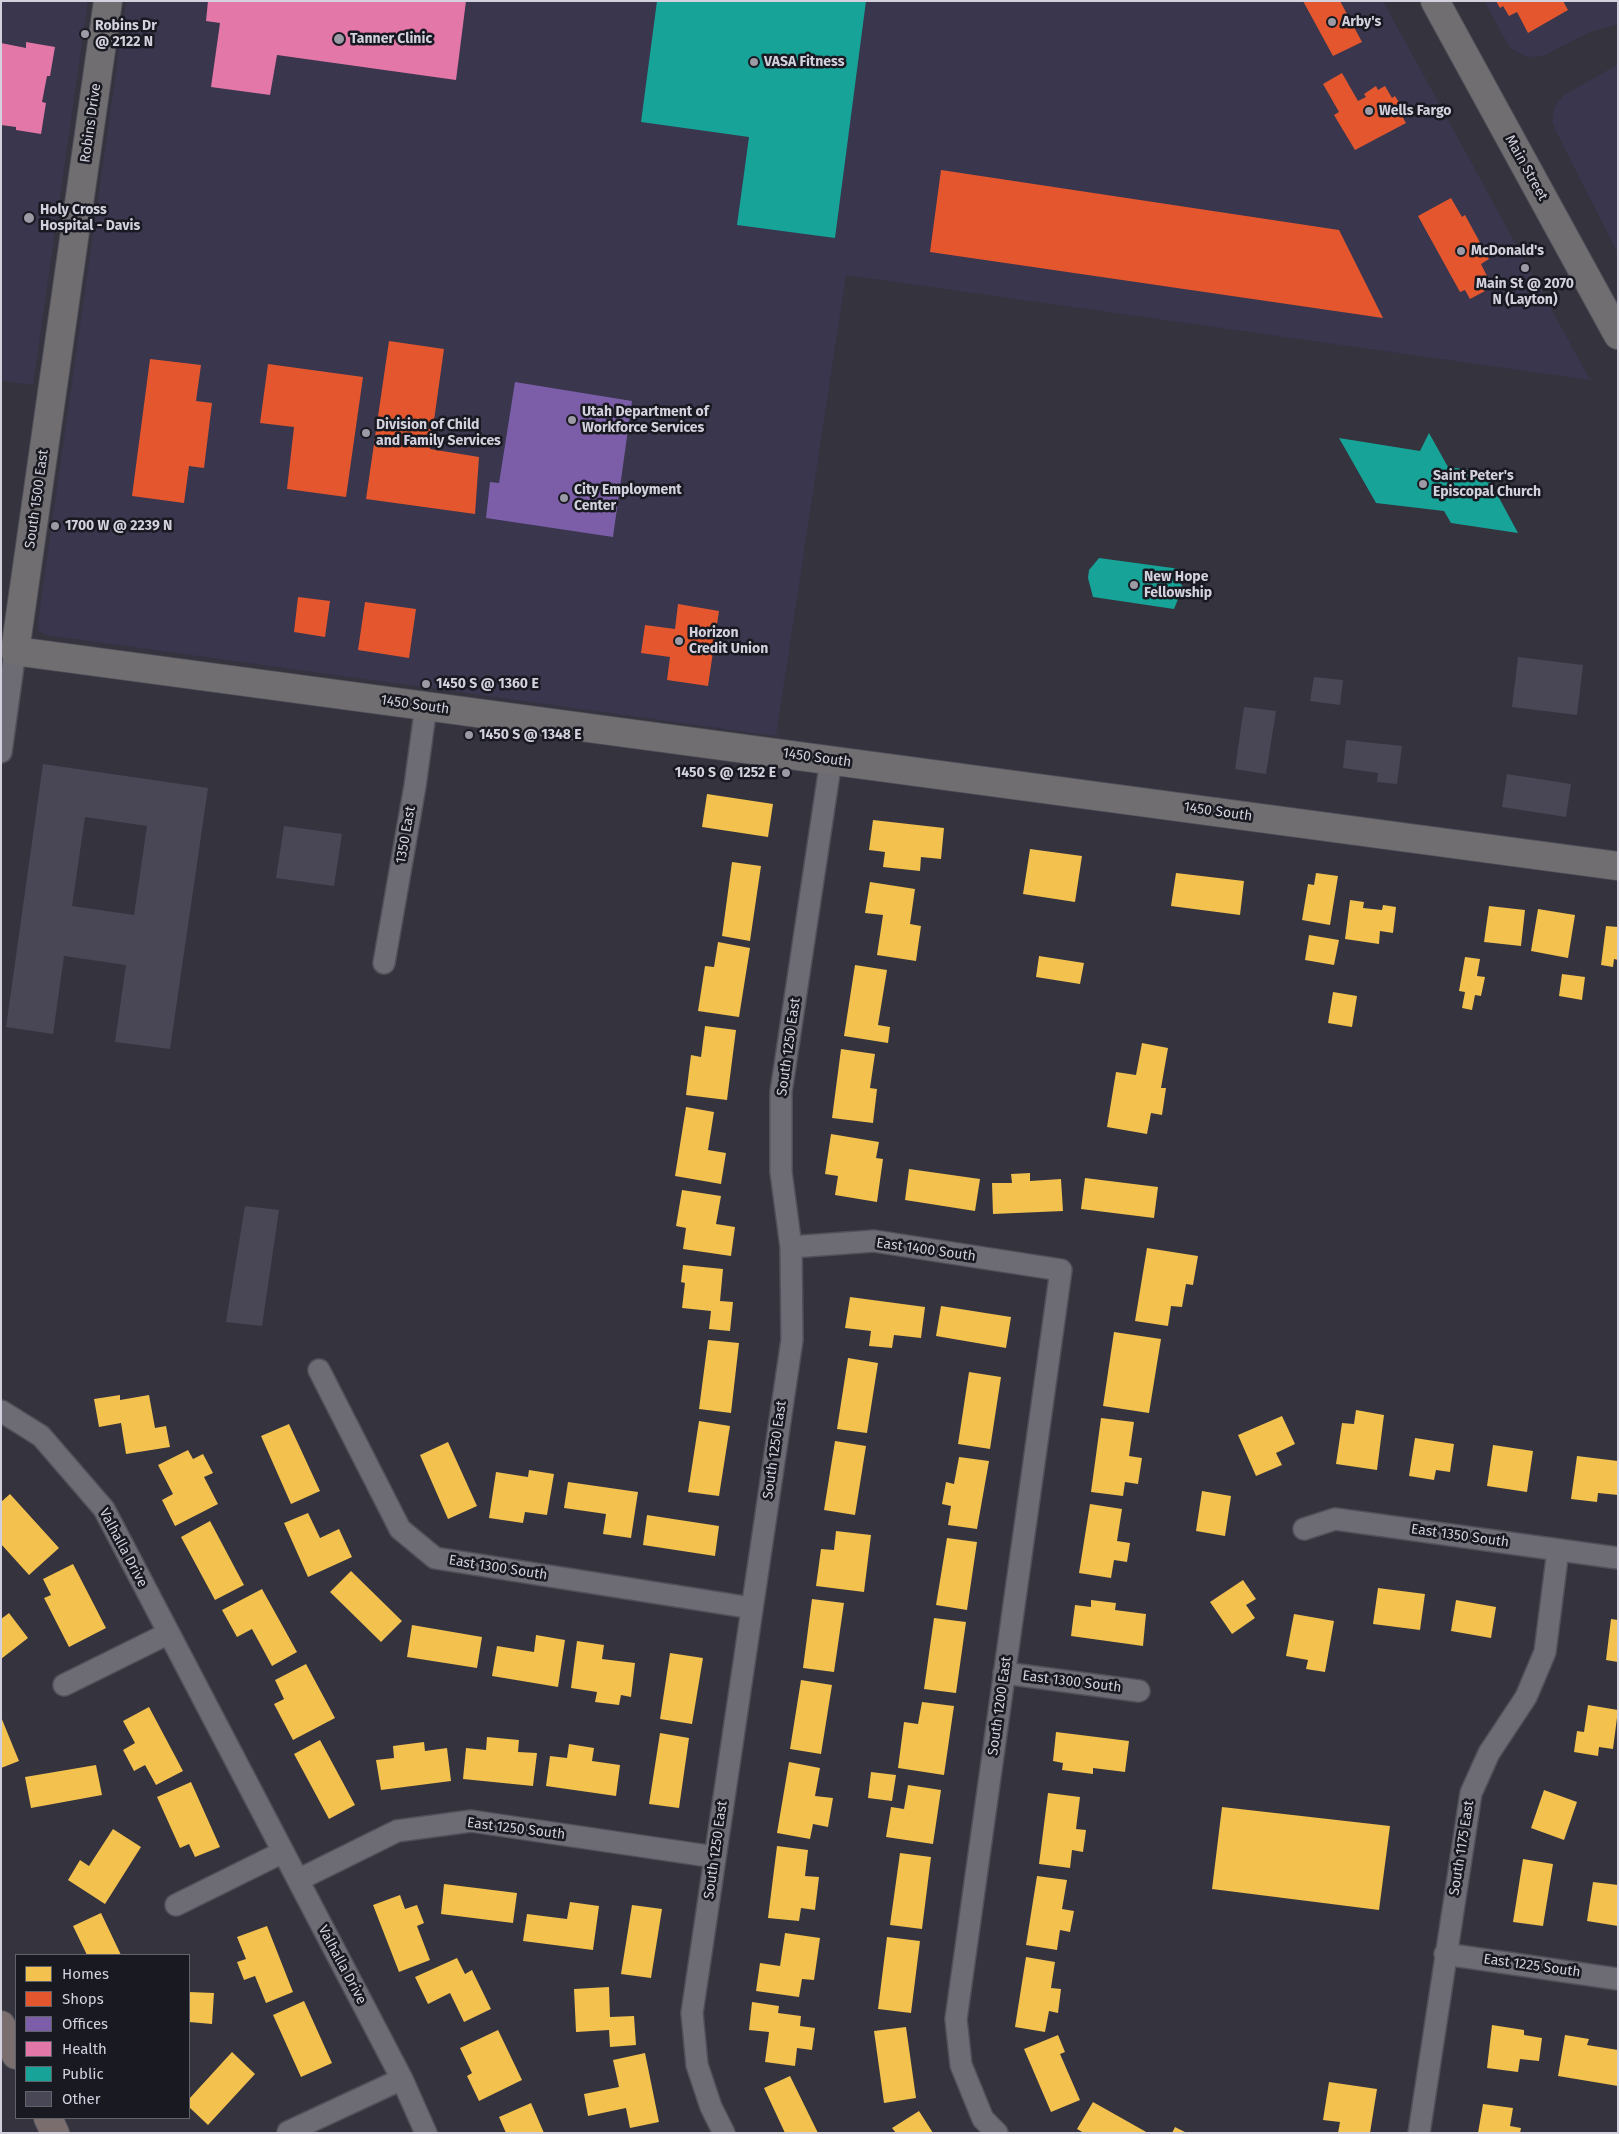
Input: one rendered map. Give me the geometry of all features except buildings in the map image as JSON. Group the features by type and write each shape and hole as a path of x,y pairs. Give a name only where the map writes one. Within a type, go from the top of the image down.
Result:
{"highway":[{"path":"1,2025 15,2053"},
{"path":"48,2119 55,2133"}],"street":[{"name":"Robins Drive","path":"73,245 108,1"},
{"name":"Main Street","path":"1435,1 1618,335"},
{"name":"South 1500 East","path":"1,752 73,245"},
{"name":"1450 South","path":"15,651 1618,866"},
{"name":"1350 East","path":"384,963 415,786 426,706"},
{"name":"South 1250 East","path":"724,2133 711,2107 697,2065 692,2014 792,1340 791,1246 781,1172 781,1092 831,760"},
{"name":"East 1400 South","path":"791,1246 874,1241 1061,1270"},
{"name":"South 1200 East","path":"997,2133 983,2119 961,2065 956,2019 1061,1270"},
{"name":"East 1300 South","path":"318,1370 400,1529 435,1558 752,1608"},
{"name":"Valhalla Drive","path":"1,1411 41,1436 104,1509 402,2079 426,2133"},
{"name":"East 1350 South","path":"1304,1529 1335,1519 1618,1558"},
{"name":"South 1175 East","path":"1419,2133 1471,1793 1489,1753 1526,1697 1545,1652 1558,1550"},
{"path":"64,1685 168,1633"},
{"name":"East 1300 South","path":"1004,1673 1139,1691"},
{"name":"East 1250 South","path":"298,1880 397,1831 470,1821 715,1857"},
{"path":"176,1906 283,1852"},
{"name":"East 1225 South","path":"1445,1954 1618,1979"},
{"path":"288,2132 402,2079"}],"shaded area":[{"name":"Holy Cross Hospital - Davis","path":"1,1 88,1 33,385 1,381"},
{"path":"126,1 1383,1 1590,380 846,275 776,736 46,635 39,631 38,622"},
{"path":"1484,1 1618,1 1618,24 1590,32 1543,56 1526,57 1510,48"},
{"path":"1618,64 1618,254 1552,121 1555,106 1563,96"}],"place":[{"name":"Arby's","path":"1332,22"},
{"name":"Robins Dr @ 2122 N","path":"85,34"},
{"name":"Tanner Clinic","path":"339,39"},
{"name":"VASA Fitness","path":"754,62"},
{"name":"Wells Fargo","path":"1369,111"},
{"name":"Holy Cross Hospital - Davis","path":"29,218"},
{"name":"McDonald's","path":"1461,251"},
{"name":"Main St @ 2070 N (Layton)","path":"1525,268"},
{"name":"Utah Department of Workforce Services","path":"572,420"},
{"name":"Division of Child and Family Services","path":"366,433"},
{"name":"Saint Peter's Episcopal Church","path":"1423,484"},
{"name":"City Employment Center","path":"564,498"},
{"name":"1700 W @ 2239 N","path":"55,526"},
{"name":"New Hope Fellowship","path":"1134,585"},
{"name":"Horizon Credit Union","path":"679,641"},
{"name":"1450 S @ 1360 E","path":"426,684"},
{"name":"1450 S @ 1348 E","path":"469,735"},
{"name":"1450 S @ 1252 E","path":"786,773"}]}
